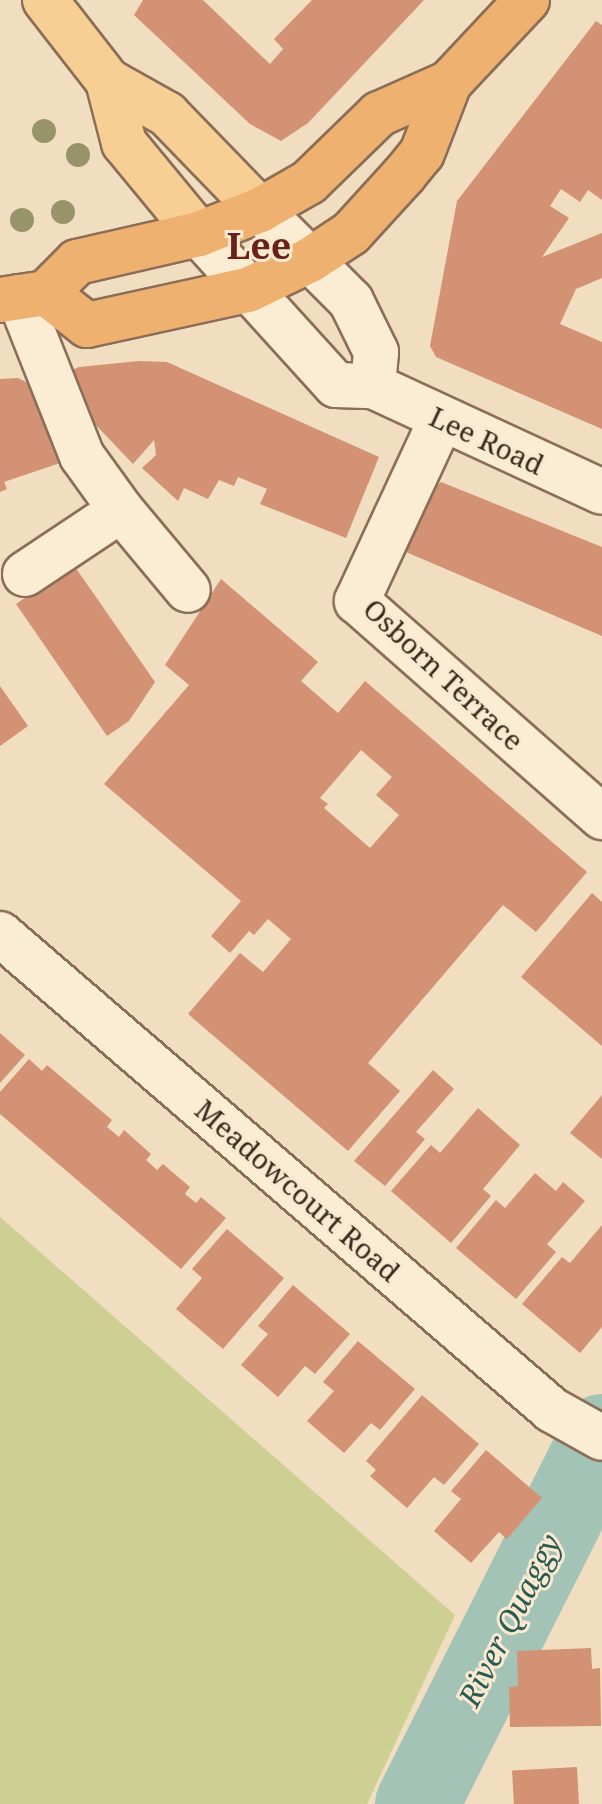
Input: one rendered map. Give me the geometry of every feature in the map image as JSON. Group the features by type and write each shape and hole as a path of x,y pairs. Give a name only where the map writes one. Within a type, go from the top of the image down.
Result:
{"highway":[{"path":"22,297 87,325 248,290 310,260 351,233 422,153 449,83 527,0"},
{"path":"22,297 77,262 199,234 260,210 309,182 379,114 449,83"}],"main road":[{"path":"45,0 108,81 167,114 260,210"},
{"path":"108,81 124,143 199,234"}],"street":[{"path":"260,210 358,314 376,352 373,386"},
{"name":"Lee Road","path":"199,234 336,385 373,386 602,492"},
{"path":"22,297 82,456 121,510 188,590"},
{"name":"Osborn Terrace","path":"441,420 357,601 602,817"},
{"path":"25,574 121,510"},
{"name":"Meadowcourt Road","path":"0,934 552,1410 602,1438"}],"green space":[{"path":"0,1217 455,1615 367,1804 0,1804"}],"building":[{"path":"143,0 203,0 270,64 283,49 274,39 312,0 424,0 308,123 281,141 250,124 134,15"},
{"path":"596,21 602,25 602,200 588,190 580,202 561,189 550,206 569,218 542,257 602,233 602,278 576,289 560,324 602,342 602,429 436,357 430,346 457,201"},
{"path":"139,361 167,362 379,457 346,538 260,504 267,489 238,477 234,486 219,480 208,499 184,488 178,501 142,468 156,455 154,440 133,464 73,401 58,376 79,367"},
{"path":"18,378 30,384 63,462 4,482 7,489 0,492 0,379"},
{"path":"441,482 602,547 602,636 406,552 432,490"},
{"path":"73,564 155,682 129,721 107,736 16,604"},
{"path":"221,579 318,662 301,681 338,713 365,681 587,872 536,932 503,905 368,1063 400,1091 348,1151 188,1014 240,953 263,972 291,939 268,919 254,935 249,931 230,953 211,936 241,901 104,784 189,685 165,665","holes":["361,750 392,777 376,795 399,815 370,848 324,808 328,804 320,798"]},
{"path":"0,686 28,726 0,746"},
{"path":"592,893 602,902 602,1046 521,977"},
{"path":"0,1033 25,1055 0,1083"},
{"path":"29,1059 42,1071 47,1065 112,1120 107,1127 119,1137 124,1130 151,1154 146,1160 157,1170 163,1164 190,1187 185,1194 196,1203 201,1197 226,1218 181,1269 0,1114 0,1092"},
{"path":"433,1070 454,1089 416,1132 425,1139 385,1186 354,1161"},
{"path":"602,1095 602,1159 570,1133"},
{"path":"478,1108 520,1145 483,1189 491,1196 451,1243 391,1191 431,1145 440,1153"},
{"path":"535,1173 556,1191 563,1182 585,1201 547,1244 556,1252 516,1299 456,1248 496,1200 505,1208"},
{"path":"602,1225 602,1327 580,1353 522,1304 562,1257 570,1263"},
{"path":"227,1229 284,1278 223,1349 176,1309 202,1278 192,1269"},
{"path":"293,1285 350,1334 315,1374 305,1366 278,1397 241,1365 268,1334 258,1326"},
{"path":"358,1341 415,1389 380,1430 371,1423 344,1453 307,1421 334,1391 323,1382"},
{"path":"422,1395 479,1444 444,1485 434,1477 407,1508 370,1476 376,1470 366,1461"},
{"path":"486,1450 542,1498 507,1539 499,1532 471,1563 434,1531 461,1499 451,1491"},
{"path":"591,1648 592,1669 600,1668 601,1726 510,1727 509,1687 518,1686 517,1651"},
{"path":"577,1767 579,1804 514,1804 512,1770"}],"waterway":[{"name":"River Quaggy","path":"417,1804 602,1436"}],"district":[{"name":"Lee","path":"259,246"}]}
